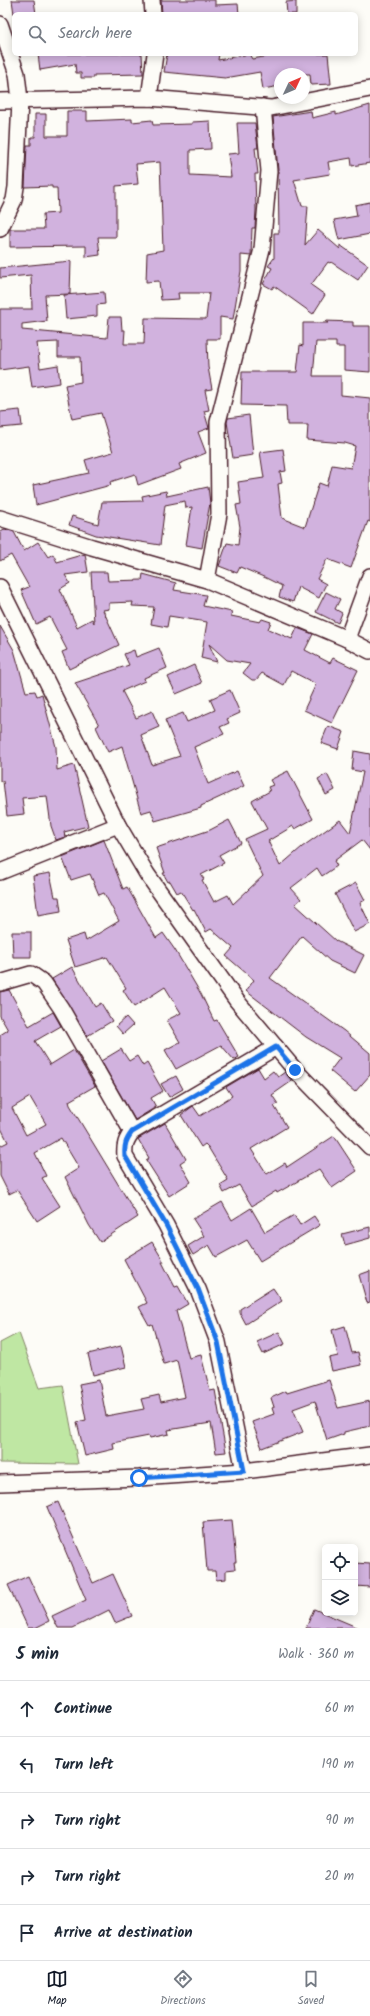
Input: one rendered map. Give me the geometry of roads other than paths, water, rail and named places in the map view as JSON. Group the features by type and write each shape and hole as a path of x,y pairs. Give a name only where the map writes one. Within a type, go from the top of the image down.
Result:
{"street":[{"path":"152,0 153,12"},
{"path":"0,24 16,74 20,100 16,187 14,200 0,229"},
{"path":"149,98 155,56"},
{"path":"0,101 149,98 263,107 294,105 370,89"},
{"path":"207,580 219,514 218,422 262,249 269,171 263,107"},
{"path":"0,518 92,547 207,580 347,639 370,651"},
{"path":"347,639 370,576"},
{"path":"0,587 118,825 147,874 237,1001 276,1047 370,1147"},
{"path":"0,872 118,825"},
{"path":"0,983 32,974 44,983 61,1008 132,1132"},
{"path":"244,1471 218,1342 198,1289 166,1225 125,1156 124,1148 126,1140 132,1132 276,1047"},
{"path":"0,1483 139,1478 244,1471 370,1455"}]}
